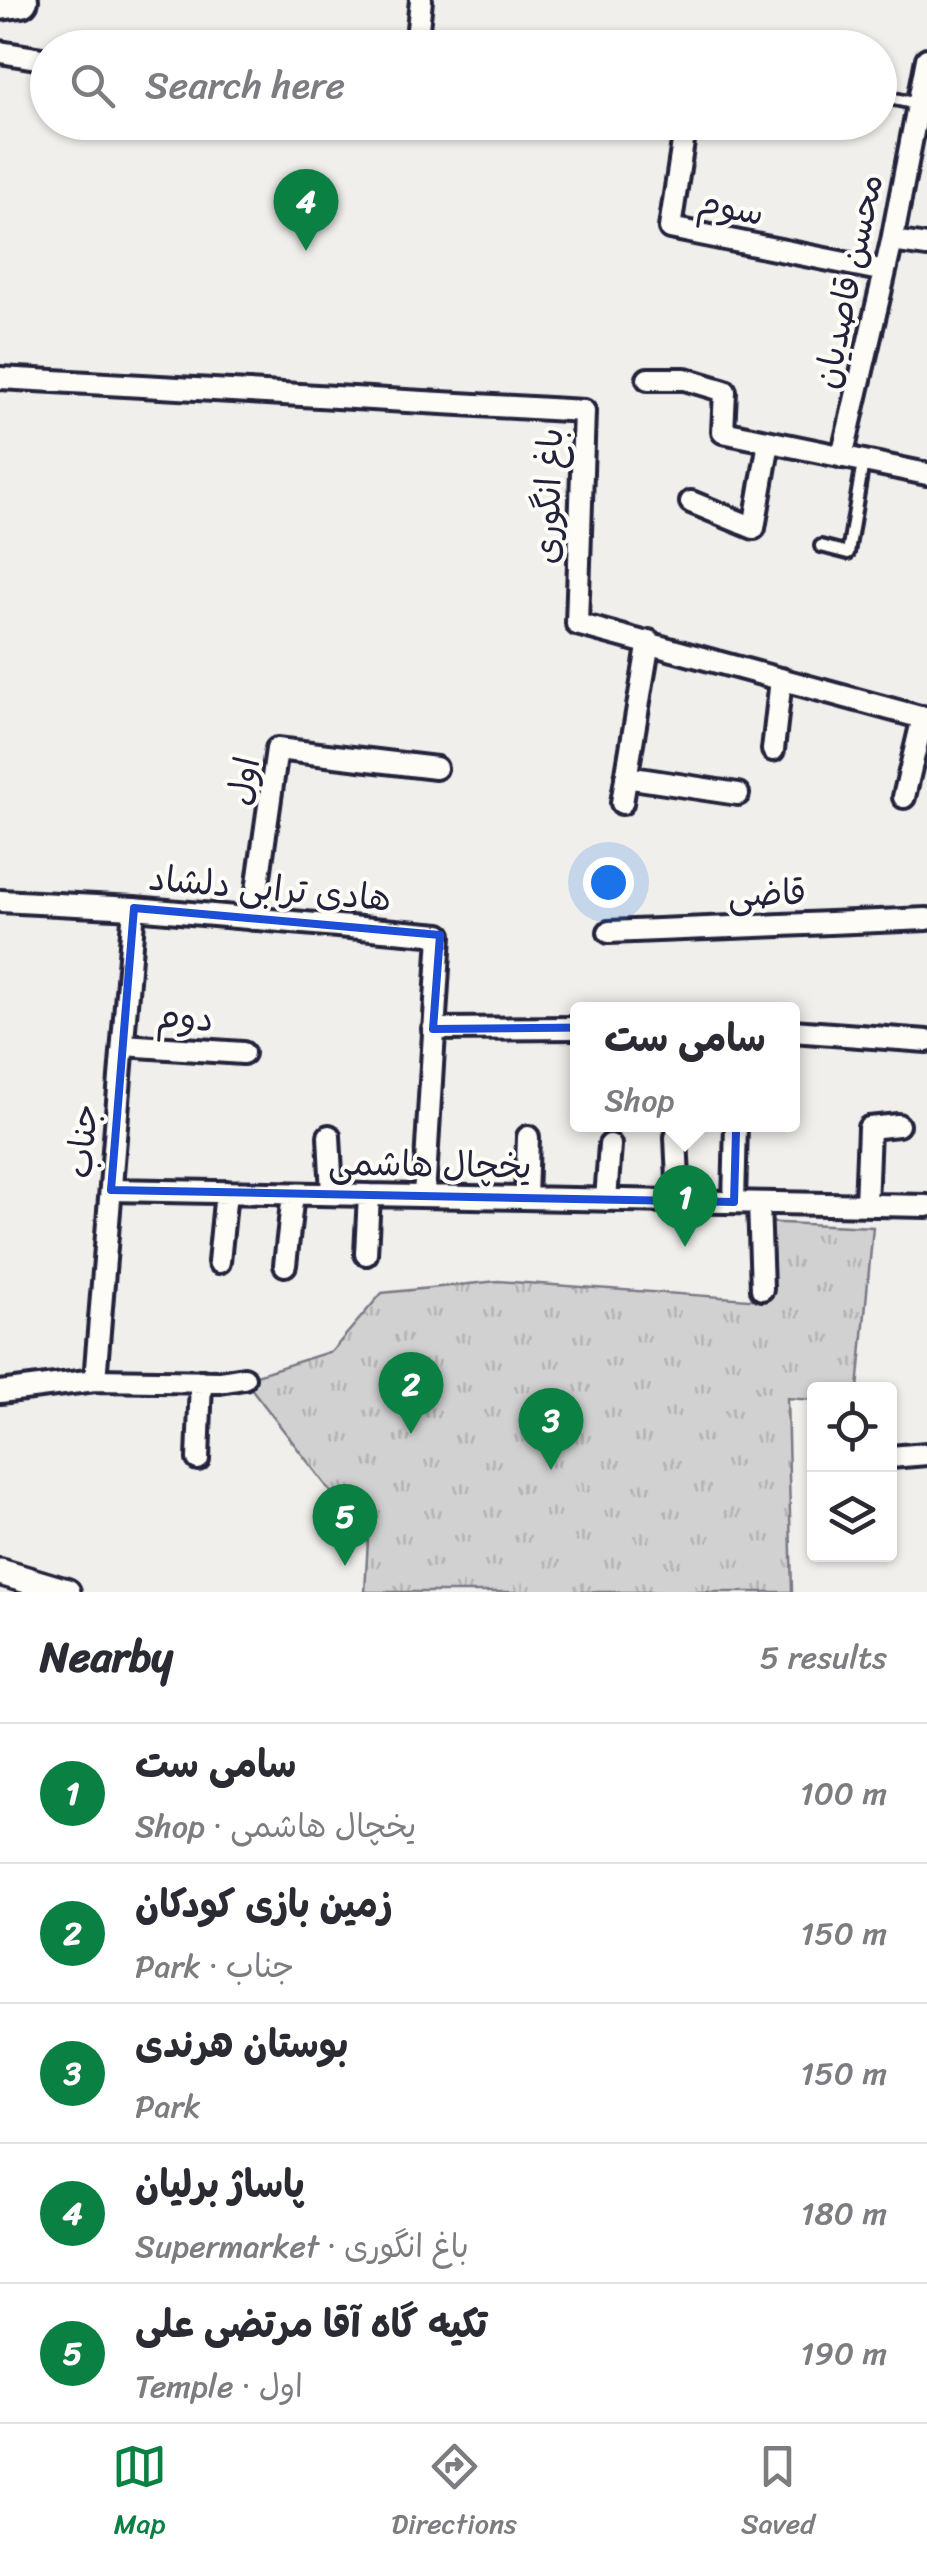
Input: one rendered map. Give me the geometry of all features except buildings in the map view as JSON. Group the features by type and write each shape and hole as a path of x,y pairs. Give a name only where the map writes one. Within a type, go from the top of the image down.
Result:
{"main road":[{"path":"0,3 21,0"}],"street":[{"path":"418,30 420,0"},
{"path":"0,52 30,57"},
{"name":"محسن قاصدیان","path":"853,460 884,271 927,59"},
{"name":"سوم","path":"683,140 670,228 884,271"},
{"path":"892,241 927,246"},
{"name":"باغ انگوری","path":"0,378 584,411 577,624 925,718"},
{"path":"648,379 684,379 725,391 724,432 927,474"},
{"path":"690,502 754,528 769,442"},
{"path":"622,802 649,642"},
{"path":"773,750 782,680"},
{"path":"904,797 925,718"},
{"name":"اول","path":"253,919 277,749 436,768"},
{"path":"626,776 738,794"},
{"name":"هادی ترابی دلشاد","path":"0,901 134,908 440,936 424,1196"},
{"name":"جناب","path":"96,1380 134,908"},
{"name":"قاضی","path":"610,932 927,918"},
{"path":"432,1029 570,1028"},
{"path":"800,1031 927,1041"},
{"name":"دوم","path":"123,1046 243,1053"},
{"path":"866,1205 869,1128 898,1125"},
{"path":"734,1202 736,1132"},
{"path":"329,1136 332,1194"},
{"path":"526,1198 528,1136"},
{"path":"676,1137 679,1201"},
{"path":"606,1200 610,1145"},
{"name":"یخچال هاشمی","path":"111,1190 927,1206"},
{"path":"219,1262 226,1192"},
{"path":"286,1265 293,1194"},
{"path":"366,1254 369,1195"},
{"path":"759,1203 762,1288"},
{"path":"0,1392 96,1380 244,1378"},
{"path":"198,1459 201,1381"},
{"path":"897,1456 927,1454"},
{"path":"0,1572 67,1592"}],"lane":[{"path":"897,100 918,104"},
{"path":"821,546 848,553 853,460"}],"highlighted area":[{"path":"134,908 440,935 433,1029 739,1026 734,1202 111,1190"}],"green space":[{"path":"759,1222 873,1227 859,1382 807,1382 807,1399 787,1398 792,1592 365,1592 368,1540 244,1379 332,1351 382,1293 498,1281 762,1300"}],"place":[{"name":"پاساژ برلیان","path":"306,251"},
{"name":"سامی ست","path":"685,1247"},
{"name":"زمین بازی کودکان","path":"411,1434"},
{"name":"بوستان هرندی","path":"551,1470"},
{"name":"تکیه گاه آقا مرتضی علی","path":"345,1566"}]}
